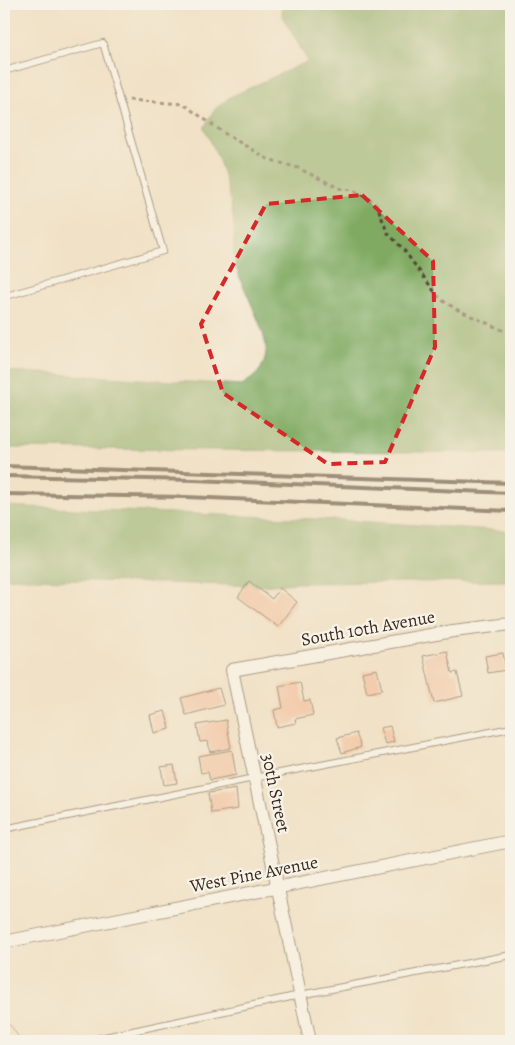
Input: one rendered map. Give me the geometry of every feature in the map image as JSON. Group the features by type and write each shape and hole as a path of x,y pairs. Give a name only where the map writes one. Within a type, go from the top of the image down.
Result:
{"main road":[{"path":"4,1032 10,1041"}],"street":[{"name":"South 10th Avenue","path":"232,670 453,631 511,624"},
{"name":"30th Street","path":"232,670 310,1041"},
{"name":"West Pine Avenue","path":"4,942 277,886 511,841"}],"lane":[{"path":"4,71 103,43 163,251 6,296 4,287"},
{"path":"4,829 511,728"},
{"path":"86,1041 300,995 511,955"}],"path":[{"path":"119,100 183,104 227,135 268,159 298,168 339,188 355,190 377,205 387,232 403,249 440,299 458,310 511,334"}],"highlighted area":[{"path":"362,195 433,261 435,347 385,462 328,464 223,393 201,324 266,204"}],"green space":[{"path":"282,4 511,4 511,453 4,448 4,371 242,385 261,369 265,359 266,345 236,267 234,225 230,200 220,163 204,128 214,110 230,97 308,61 282,16"},
{"path":"4,506 340,520 511,531 511,581 298,583 259,586 4,578"}],"building":[{"path":"249,581 272,599 280,588 297,602 278,627 238,597"},
{"path":"447,651 452,673 457,672 463,696 434,703 423,656"},
{"path":"503,653 506,670 488,673 485,656"},
{"path":"377,669 382,690 367,693 362,672"},
{"path":"300,682 304,701 310,700 313,715 295,719 296,723 277,727 274,710 283,708 279,686"},
{"path":"219,688 224,705 186,715 181,698"},
{"path":"165,711 170,729 154,733 150,715"},
{"path":"226,720 231,748 210,752 208,741 200,742 197,725"},
{"path":"390,726 394,742 385,744 380,728"},
{"path":"356,733 361,747 342,753 337,738"},
{"path":"232,750 236,775 210,780 208,772 201,773 198,756"},
{"path":"174,765 177,783 164,785 161,767"},
{"path":"236,789 238,809 211,813 208,793"}],"railway":[{"path":"4,466 511,483"},
{"path":"4,476 194,480 511,493"},
{"path":"4,494 186,497 511,511"}]}
